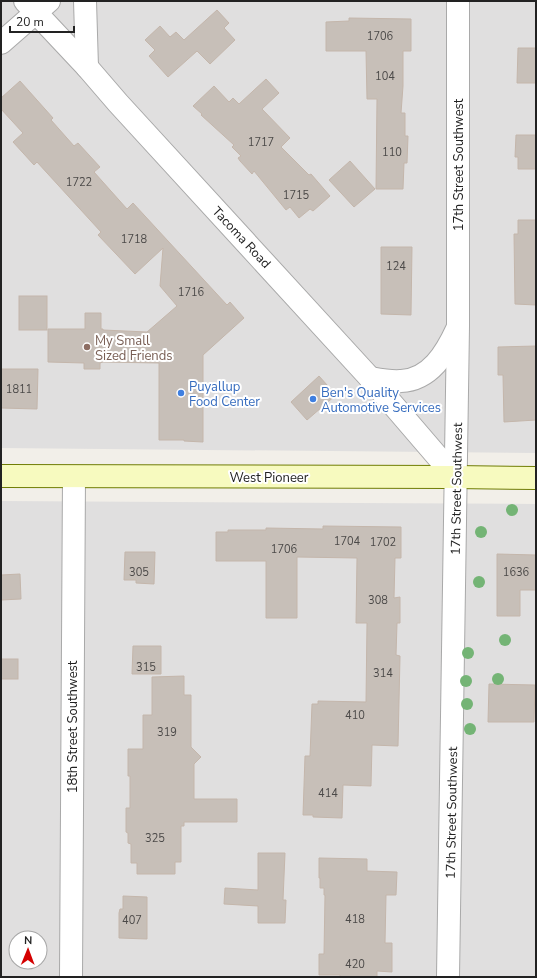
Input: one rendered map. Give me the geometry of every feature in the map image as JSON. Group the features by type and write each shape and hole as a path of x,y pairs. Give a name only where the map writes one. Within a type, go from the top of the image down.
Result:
{"main road":[{"name":"West Pioneer","path":"1,476 536,478"}],"street":[{"path":"85,1 87,67"},
{"name":"17th Street Southwest","path":"448,977 458,326 458,1"},
{"path":"1,43 36,5"},
{"name":"Tacoma Road","path":"36,5 114,98 370,378 456,477"},
{"path":"370,378 389,381 402,381 424,374 442,357 458,326"},
{"name":"18th Street Southwest","path":"71,977 74,477"}],"shaded area":[{"path":"1,1 536,1 536,453 1,448"},
{"path":"1,501 536,504 536,977 1,977"}],"building":[{"path":"217,10 229,23 224,28 235,40 210,64 197,51 168,77 149,56 155,50 145,40 160,26 170,37 176,32 184,40"},
{"path":"349,18 411,19 411,51 403,51 401,113 405,113 405,136 408,136 407,163 404,163 403,189 376,189 377,99 367,99 366,51 326,51 326,22 349,21"},
{"path":"518,48 536,48 536,83 517,83"},
{"path":"266,79 279,93 262,109 290,138 281,147 309,175 311,174 330,196 313,211 310,209 299,218 290,207 286,210 254,171 252,174 240,161 238,158 241,156 232,147 234,145 193,106 214,86 229,102 233,98 239,104"},
{"path":"20,81 53,118 51,120 74,146 78,143 100,167 94,172 127,209 133,203 227,305 230,302 244,318 203,355 203,442 159,440 159,363 103,362 100,363 100,369 84,369 84,363 48,362 48,329 85,329 85,313 101,313 101,329 103,330 147,332 177,306 160,286 163,248 135,274 98,235 101,232 37,162 34,165 13,142 23,133 1,109 1,98"},
{"path":"516,135 536,135 536,169 518,169 518,157 515,157"},
{"path":"350,161 375,189 354,207 329,180"},
{"path":"518,220 536,220 536,305 515,304 514,234 518,234"},
{"path":"381,247 412,247 411,315 381,314"},
{"path":"19,296 47,296 47,330 19,330"},
{"path":"536,346 536,420 504,422 503,375 498,375 498,347"},
{"path":"1,369 38,369 37,409 1,408"},
{"name":"Ben's Quality Automotive Services","path":"319,376 336,395 307,420 291,402"},
{"path":"323,526 401,527 401,558 395,558 394,598 400,597 400,623 397,623 396,655 400,656 398,746 372,745 371,786 343,785 342,818 313,817 313,815 303,815 305,756 310,756 312,704 318,704 318,701 366,702 367,623 356,623 357,558 297,557 297,618 266,618 266,561 216,561 216,532 228,532 228,530 266,530 266,528 323,529"},
{"path":"125,552 155,552 154,584 136,583 136,580 124,580"},
{"path":"497,554 536,555 536,590 520,590 520,616 497,616"},
{"path":"20,574 21,599 1,600 1,575"},
{"path":"133,646 161,646 161,674 132,674"},
{"path":"1,659 18,659 18,679 1,679"},
{"path":"184,676 184,695 191,695 191,747 201,757 194,764 194,799 237,799 237,822 184,822 184,826 181,826 181,862 175,862 175,874 137,874 137,863 131,863 131,844 128,843 128,833 126,832 126,808 130,808 128,749 143,749 143,715 152,715 152,677"},
{"path":"489,684 535,685 534,722 488,722"},
{"path":"258,853 285,853 283,900 286,900 285,923 258,923 258,906 224,904 225,888 258,890"},
{"path":"319,858 367,859 367,871 397,872 396,895 386,895 385,943 392,943 392,972 377,971 377,977 340,977 340,975 319,975 319,954 324,954 325,895 324,888 320,888"},
{"path":"123,896 147,897 147,939 119,938 119,913 120,909 123,909"}],"place":[{"name":"My Small Sized Friends","path":"87,347"},
{"name":"Puyallup Food Center","path":"181,393"},
{"name":"Ben's Quality Automotive Services","path":"313,399"}]}
